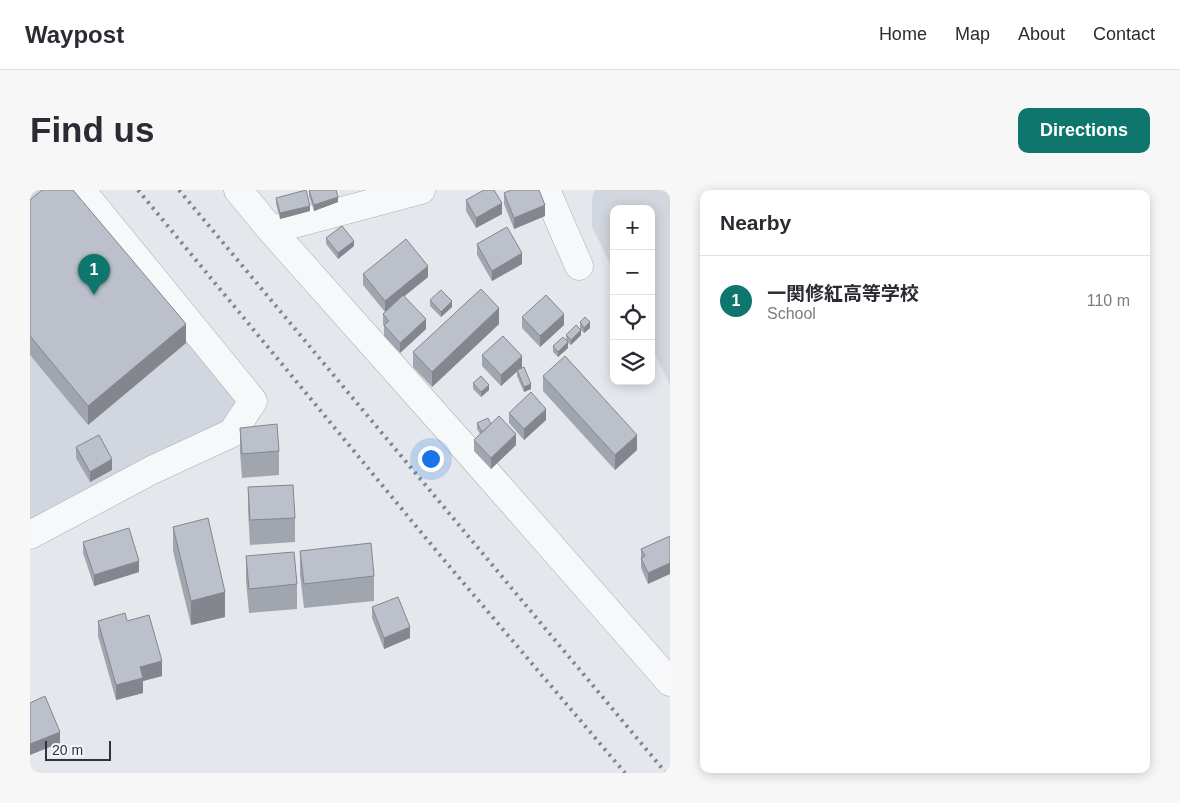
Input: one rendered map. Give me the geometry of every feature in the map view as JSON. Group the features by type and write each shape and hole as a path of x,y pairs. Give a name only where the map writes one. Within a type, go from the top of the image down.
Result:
{"street":[{"path":"30,535 152,470 232,432 253,401 81,190"},
{"path":"238,190 271,230 670,682"},
{"path":"271,230 421,190"},
{"path":"546,190 579,266"}],"shaded area":[{"path":"30,190 75,190 241,400 230,429 30,529"},
{"path":"595,190 670,190 670,385 655,355 655,205 610,205 610,263 592,227 592,198"}],"building":[{"path":"42,190 73,190 186,324 88,406 30,336 30,200"},
{"path":"306,190 310,206 280,213 276,198"},
{"path":"336,190 338,197 314,205 309,191"},
{"path":"484,190 494,190 502,203 476,218 466,200"},
{"path":"511,190 539,190 545,205 514,218 504,193"},
{"path":"342,226 354,241 338,253 326,238"},
{"path":"507,227 522,253 492,271 477,244"},
{"path":"406,239 428,266 385,301 363,274"},
{"path":"481,289 499,308 432,372 413,352"},
{"path":"441,290 452,301 441,312 430,300"},
{"path":"403,295 426,319 400,343 384,325 389,321 383,314"},
{"path":"546,295 564,314 540,336 522,317"},
{"path":"585,317 590,322 584,328 580,322"},
{"path":"576,325 581,330 571,340 566,335"},
{"path":"503,336 522,356 501,375 482,355"},
{"path":"563,337 568,342 558,352 553,346"},
{"path":"565,356 637,435 615,455 543,376"},
{"path":"524,367 531,384 524,387 517,370"},
{"path":"481,376 489,385 481,392 473,383"},
{"path":"531,392 546,409 524,429 509,413"},
{"path":"499,416 516,434 491,458 474,440"},
{"path":"488,418 491,424 482,432 477,423"},
{"path":"277,424 279,451 242,454 240,428"},
{"path":"99,435 112,459 90,472 76,447"},
{"path":"293,485 295,518 250,520 248,487"},
{"path":"208,518 225,592 191,601 173,527"},
{"path":"129,528 139,561 94,575 83,542"},
{"path":"670,536 670,563 648,573 641,558 645,556 641,549"},
{"path":"371,543 374,576 304,584 300,551"},
{"path":"294,552 297,584 249,589 246,556"},
{"path":"398,597 410,627 384,638 372,607"},
{"path":"125,613 127,621 149,615 162,661 140,667 143,678 116,685 98,621"},
{"path":"45,696 60,732 30,744 30,703"}],"railway":[{"path":"138,190 444,560 625,773"},
{"path":"179,190 666,773"}],"place":[{"name":"一関修紅高等学校","path":"94,295"}]}
